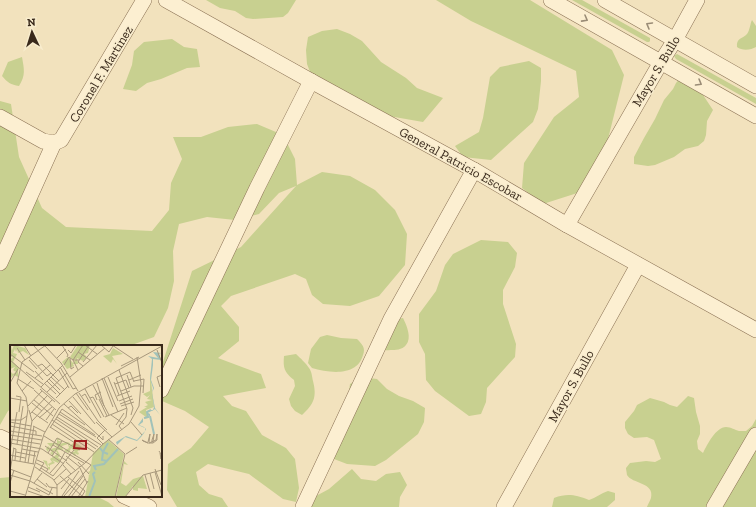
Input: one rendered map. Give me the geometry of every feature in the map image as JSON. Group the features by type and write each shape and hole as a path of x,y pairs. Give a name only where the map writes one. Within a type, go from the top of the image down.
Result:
{"street":[{"name":"Coronel F. Martinez","path":"54,143 62,140 144,0"},
{"name":"General Patricio Escobar","path":"166,0 474,170 638,265 756,330"},
{"path":"551,0 756,116"},
{"path":"605,0 756,86"},
{"name":"Mayor S. Bullo","path":"568,225 697,0"},
{"path":"162,388 257,188 311,81"},
{"path":"0,117 43,141 54,143 0,263"},
{"path":"303,507 392,319 474,170"},
{"name":"Mayor S. Bullo","path":"504,507 638,265"},
{"path":"714,507 756,435"},
{"path":"0,437 10,442"},
{"path":"126,497 149,507"}],"green space":[{"path":"206,0 296,0 288,13 283,17 253,19 246,18 235,11 220,8"},
{"path":"436,0 530,0 612,50 624,75 596,187 543,204 522,188 524,163 554,117 579,97 576,71 471,21"},
{"path":"572,0 582,0 650,38 650,41 647,42"},
{"path":"752,20 756,26 756,47 746,50 741,49 737,47 737,42 747,34"},
{"path":"337,29 362,41 381,62 406,78 417,88 443,98 423,122 383,115 312,77 307,64 306,50 308,37 322,31"},
{"path":"172,39 184,47 197,49 200,67 187,68 147,83 136,91 123,89 132,65 134,51 144,42"},
{"path":"677,54 756,98 756,104 676,59 674,56"},
{"path":"22,57 24,75 19,86 9,83 2,76 8,62"},
{"path":"529,61 541,68 538,109 533,122 491,160 463,157 455,146 479,132 490,77 500,67"},
{"path":"681,77 701,92 713,110 707,121 704,141 698,146 685,149 674,157 655,165 648,166 634,164 634,157 664,100"},
{"path":"0,101 11,104 19,157 42,208 66,227 152,231 169,210 171,183 182,159 173,137 201,137 228,127 257,124 283,135 295,159 297,185 322,172 350,176 375,190 395,210 407,234 405,265 379,296 350,306 323,304 312,295 306,279 295,274 231,296 221,306 239,327 239,341 218,358 261,374 266,388 223,396 232,406 246,411 262,435 286,448 295,459 299,488 296,502 283,499 249,474 208,464 196,472 199,485 209,494 222,498 228,507 177,507 167,490 168,464 191,448 209,427 185,411 162,401 162,365 192,271 241,247 296,186 279,193 259,214 235,220 207,217 179,224 173,251 174,281 168,308 154,337 132,345 10,345 10,410 0,425"},
{"path":"481,240 508,242 517,253 515,267 503,290 503,304 516,344 515,357 487,388 486,402 481,414 469,416 435,391 426,380 425,354 419,342 419,314 436,291 445,265 453,254"},
{"path":"403,318 409,339 403,348 381,350 373,344 373,338 382,326 389,321"},
{"path":"327,335 357,339 364,348 360,362 355,367 342,372 312,368 308,363 311,349 320,337"},
{"path":"296,354 305,362 312,374 315,392 312,404 302,415 295,411 291,406 289,399 295,386 294,380 286,372 284,364 284,356"},
{"path":"362,377 377,379 387,389 425,408 424,422 418,434 386,460 375,466 347,464 334,459 324,449 344,430 350,384"},
{"path":"688,396 694,398 700,426 700,434 697,441 698,449 703,453 715,433 722,428 730,427 739,431 746,431 752,426 756,419 756,507 647,507 651,498 650,489 627,475 626,468 630,463 646,461 655,462 661,459 654,440 647,437 634,438 628,434 625,428 625,422 637,405 650,398 677,407"},
{"path":"352,469 361,479 376,481 386,474 400,472 407,485 400,497 399,507 307,507 316,496 329,489"},
{"path":"10,477 10,497 98,497 114,507 0,507 0,478"},
{"path":"608,491 615,493 615,500 607,507 552,507 554,498 559,496 572,495 589,500"}]}
